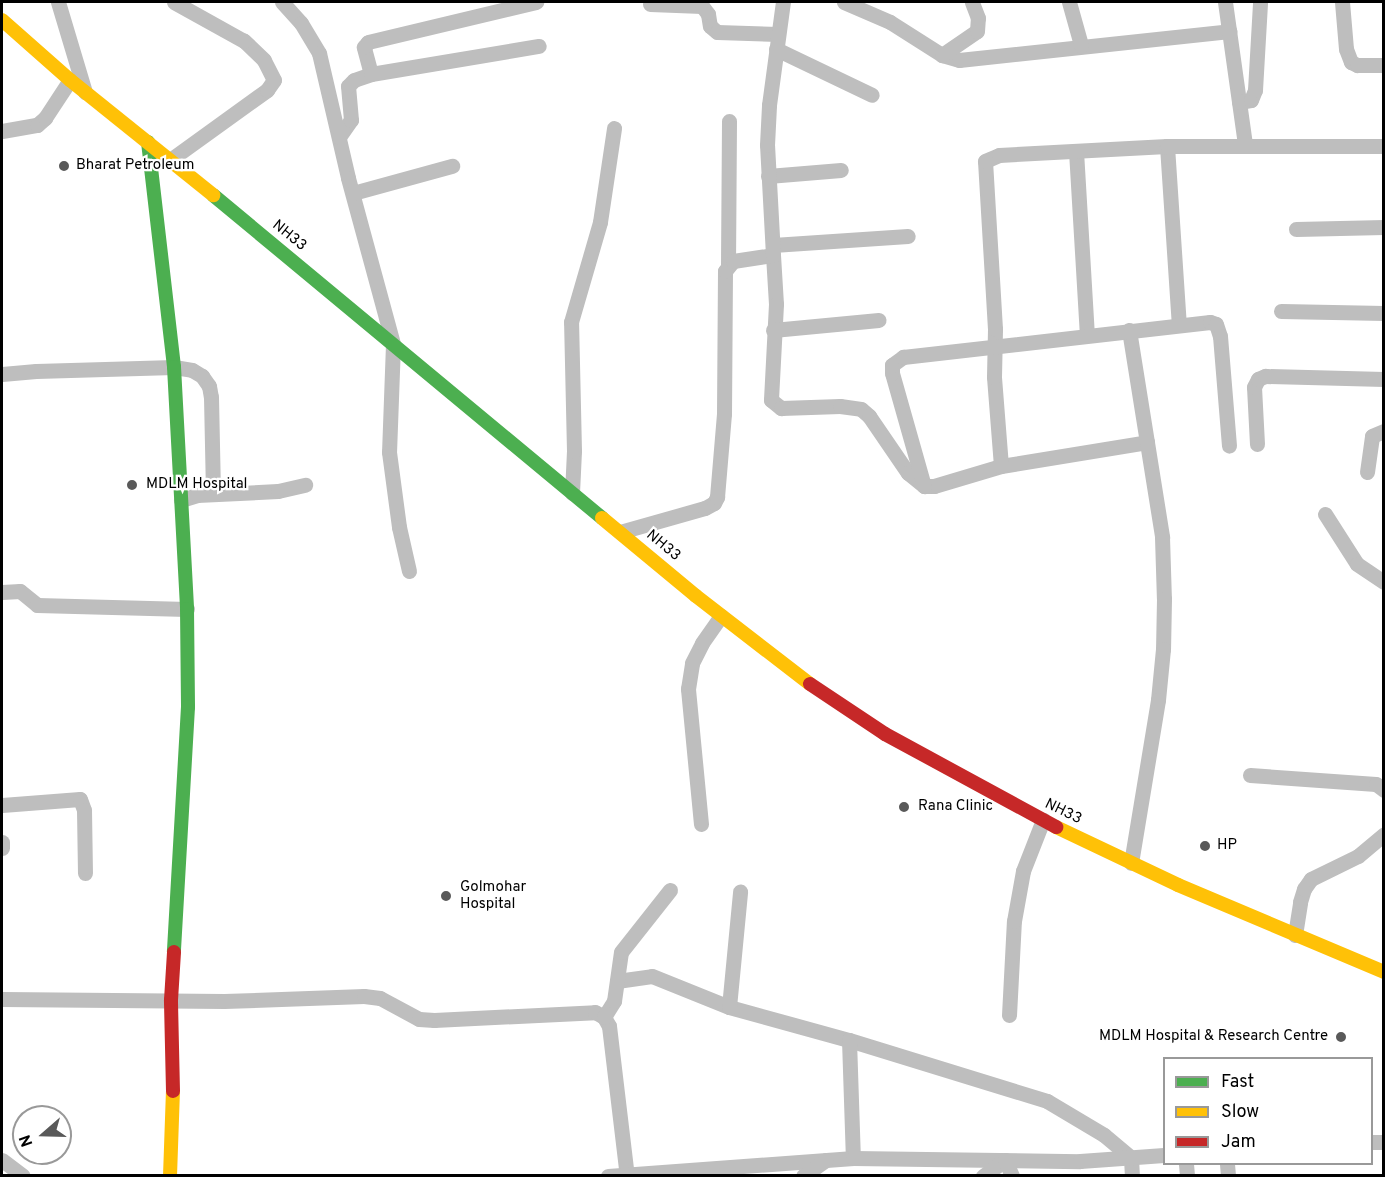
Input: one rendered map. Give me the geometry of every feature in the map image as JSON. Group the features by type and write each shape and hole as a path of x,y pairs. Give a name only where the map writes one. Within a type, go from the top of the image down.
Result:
{"main road":[{"name":"NH33","path":"2,20 70,80 785,667 885,734 1043,820 1131,863 1383,972"},
{"path":"148,142 166,282 174,367 187,609 188,707 171,1000 173,1107 170,1176"}],"street":[{"path":"58,2 85,92"},
{"path":"170,160 267,90 274,80 264,60 244,41 174,2"},
{"path":"284,2 301,23 319,53 393,344 389,452 399,527 409,571"},
{"path":"371,74 364,47 368,42 536,2"},
{"path":"783,2 769,105 768,177 776,304 769,395 774,405 781,408 851,406 861,409 869,416 908,473 924,486 934,486 1001,466 1147,442"},
{"path":"844,2 890,22 942,55 959,60 1081,45 1229,31"},
{"path":"942,55 977,31 978,18 972,2"},
{"path":"1069,2 1081,45"},
{"path":"1225,2 1245,144"},
{"path":"1239,102 1251,100 1255,90 1260,2"},
{"path":"1342,2 1346,49 1351,62 1357,65 1383,65"},
{"path":"650,4 702,6 708,14 710,26 717,32 777,41 872,96"},
{"path":"339,137 351,120 348,86 354,80 371,74 539,45"},
{"path":"2,131 37,125 45,118 70,80"},
{"path":"620,532 705,508 714,503 717,497 724,414 729,121"},
{"path":"572,494 574,451 571,322 600,222 614,128"},
{"path":"1001,466 994,377 995,346 985,161 999,155 1167,146 1245,144 1383,146"},
{"path":"1167,146 1179,325"},
{"path":"1077,151 1087,334"},
{"path":"353,193 452,166"},
{"path":"768,177 841,170"},
{"path":"1296,229 1383,227"},
{"path":"728,265 740,259 773,250 908,236"},
{"path":"1281,311 1383,313"},
{"path":"773,330 879,320"},
{"path":"924,486 894,384 892,365 903,357 1087,334 1210,322 1216,324 1219,330 1229,446"},
{"path":"1130,330 1162,537 1163,649 1158,700 1131,863"},
{"path":"2,374 174,367 192,370 202,376 209,386 214,461 213,493"},
{"path":"1257,444 1254,387 1258,379 1273,374 1383,380"},
{"path":"1367,472 1372,436 1383,431"},
{"path":"181,500 213,493 278,491 305,485"},
{"path":"1324,514 1357,564 1383,582"},
{"path":"2,592 20,591 37,606 187,609"},
{"path":"701,824 688,689 692,663 702,643 721,616"},
{"path":"1250,775 1376,784 1383,790"},
{"path":"2,805 80,799 84,810 85,873"},
{"path":"1009,1015 1014,921 1023,871 1043,820"},
{"path":"1295,935 1300,902 1304,889 1311,879 1358,856 1383,834"},
{"path":"2,842 2,848"},
{"path":"604,1017 614,1001 621,952 670,890"},
{"path":"729,1007 740,892"},
{"path":"617,981 652,976 729,1007 849,1040 1047,1101 1104,1135 1131,1158 1132,1176"},
{"path":"2,999 224,1001 364,996 386,1001 419,1019 434,1020 595,1012 604,1017 609,1026 613,1045 627,1175"},
{"path":"849,1040 853,1158"},
{"path":"608,1176 853,1158 1005,1160 1131,1158 1163,1155"},
{"path":"2,1160 22,1176"},
{"path":"803,1176 826,1160"},
{"path":"983,1176 1005,1160"},
{"path":"1005,1160 1012,1176"}],"traffic: fast":[{"path":"148,142 174,367 187,609 188,707 174,952"},
{"path":"213,195 602,518"}],"traffic: slow":[{"path":"2,20 70,80 213,195"},
{"path":"602,518 696,596 810,684"},
{"path":"1056,827 1178,885 1384,972"},
{"path":"170,1176 173,1091"}],"traffic: jam":[{"path":"810,684 885,734 1056,827"},
{"path":"173,1091 171,1000 174,952"}],"place":[{"name":"Bharat Petroleum","path":"64,166"},
{"name":"MDLM Hospital","path":"132,485"},
{"name":"Rana Clinic","path":"904,807"},
{"name":"HP","path":"1205,846"},
{"name":"Golmohar Hospital","path":"446,896"},
{"name":"MDLM Hospital & Research Centre","path":"1341,1037"}]}
